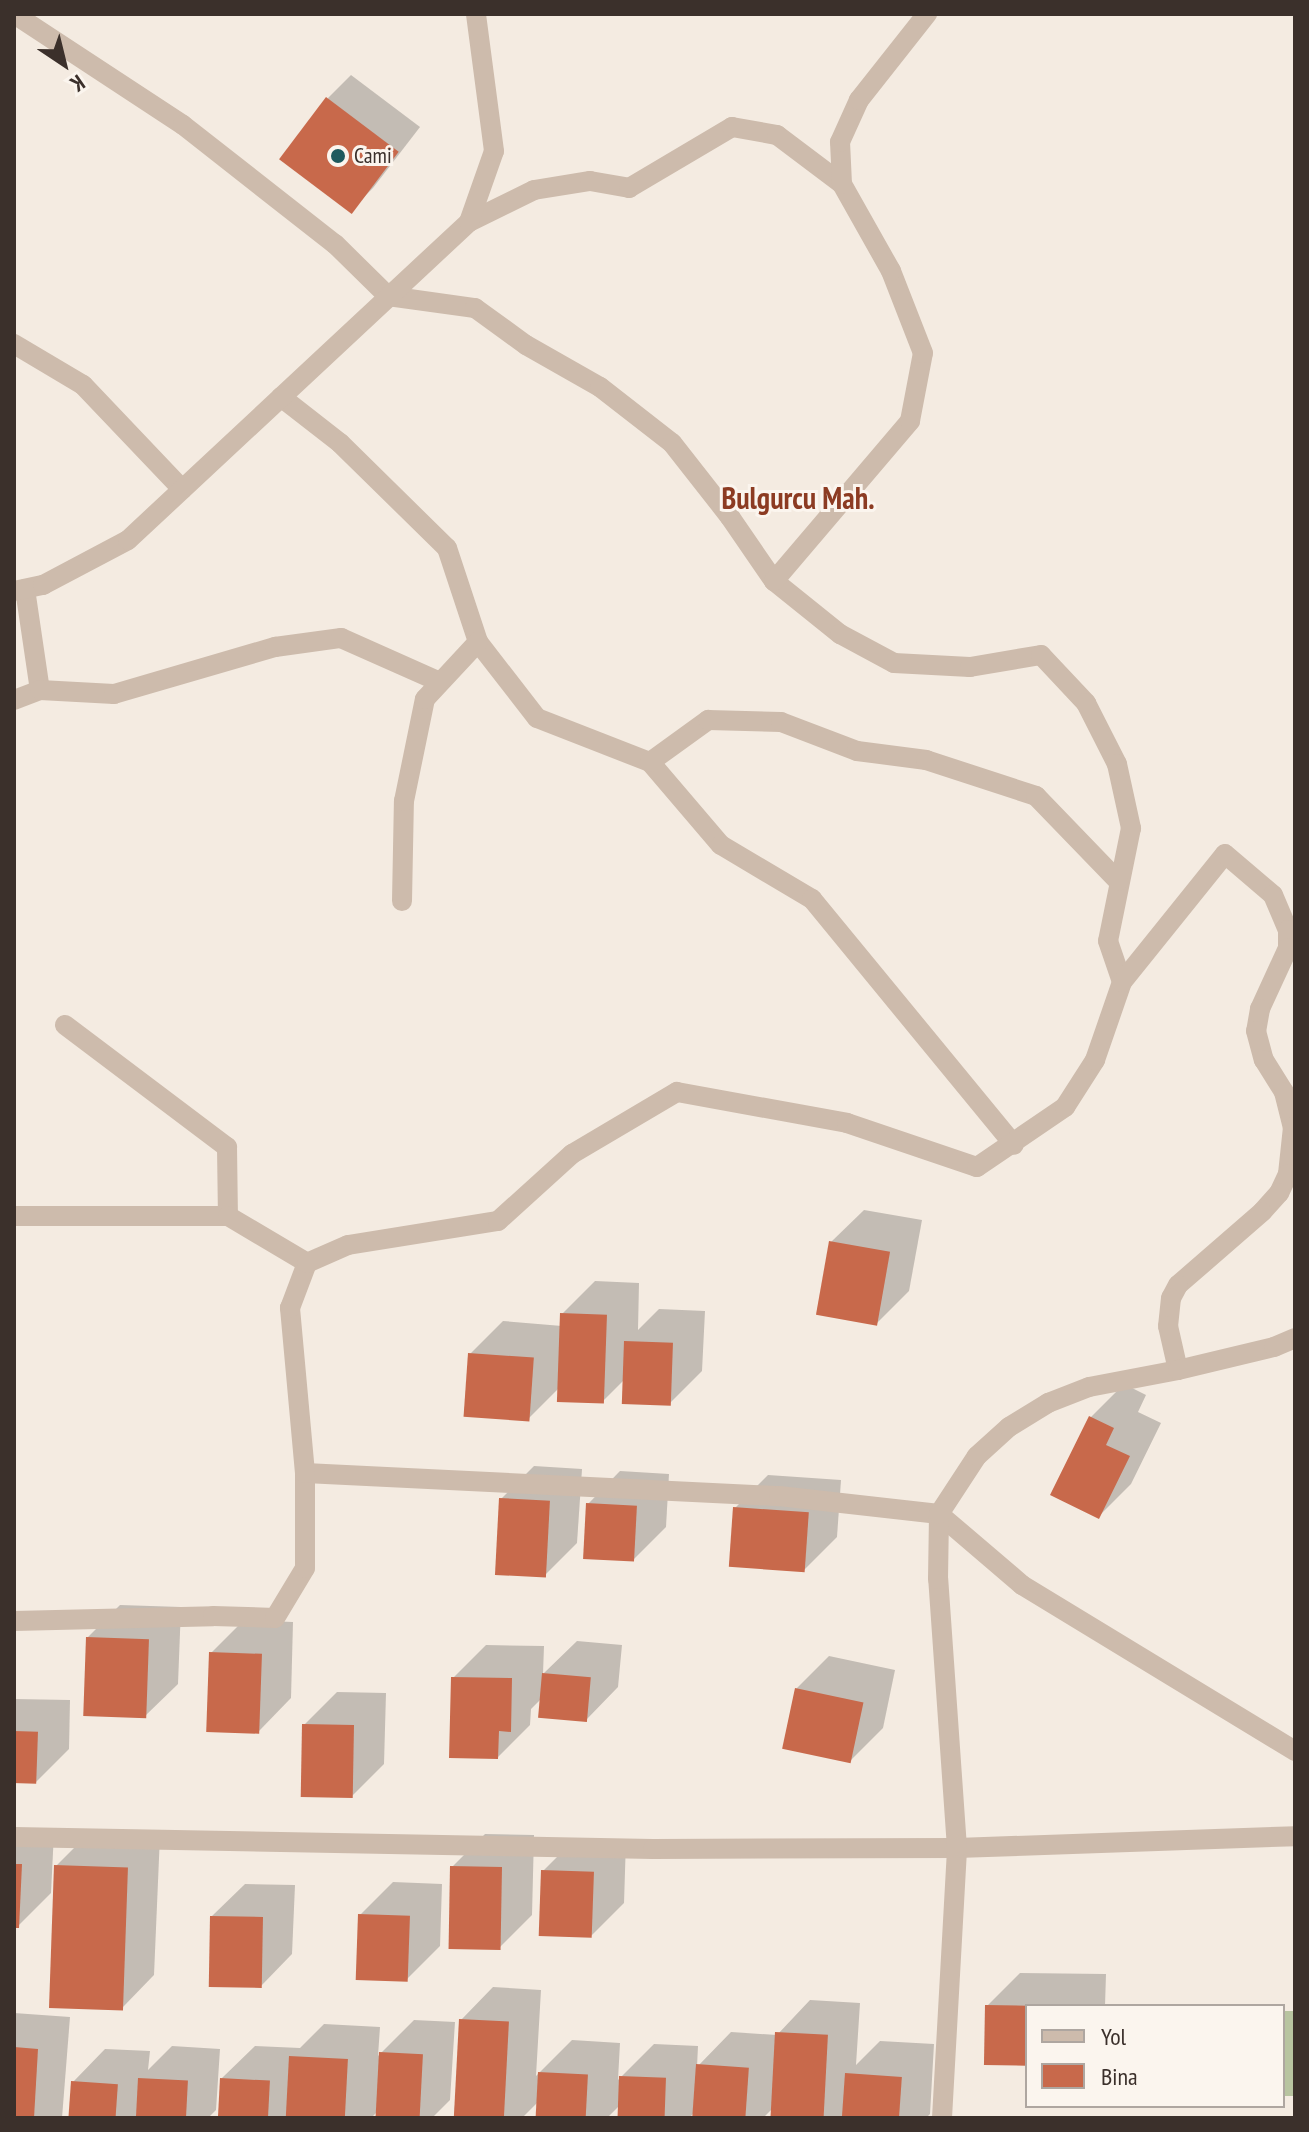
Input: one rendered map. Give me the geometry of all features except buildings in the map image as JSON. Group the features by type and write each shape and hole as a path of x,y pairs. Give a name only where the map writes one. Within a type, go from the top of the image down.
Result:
{"street":[{"path":"14,14 183,125 335,244 388,296 475,308 526,345 600,387 672,443 730,517 774,581 840,634 894,663 970,667 1041,655 1086,703 1117,764 1131,828 1108,941 1122,982"},
{"path":"469,222 494,151 476,14"},
{"path":"842,184 840,142 859,100 927,14"},
{"path":"40,690 20,590 43,585 128,540 469,222 534,190 590,181 629,188 732,127 777,135 842,184 891,271 923,353 910,421 774,581"},
{"path":"14,344 83,385 182,489"},
{"path":"281,397 340,443 447,548 478,642 537,718 650,762 721,845 812,899 1014,1145"},
{"path":"14,700 40,690 114,694 275,647 341,638 440,682"},
{"path":"402,901 404,801 425,699 478,642"},
{"path":"650,762 708,720 781,722 857,751 926,760 1036,796 1118,881"},
{"path":"14,1621 213,1616 275,1618 305,1568 305,1473 290,1308 307,1263 348,1245 498,1221 572,1154 677,1092 847,1123 977,1167 1014,1145 1065,1107 1095,1060 1122,982 1225,854 1273,895 1288,930 1288,948 1260,1009 1256,1031 1264,1060 1284,1092 1294,1127 1288,1174 1279,1193 1262,1212 1178,1285 1171,1298 1168,1326 1178,1370"},
{"path":"65,1025 227,1147 228,1216"},
{"path":"14,1216 228,1216 307,1263"},
{"path":"942,2118 957,1848 938,1579 939,1514 977,1456 1009,1427 1048,1403 1089,1387 1178,1370 1274,1347 1295,1338"},
{"path":"305,1473 779,1496 939,1514 1022,1585 1295,1751"},
{"path":"14,1837 653,1849 957,1848 1295,1836"}],"green space":[{"path":"1285,2011 1295,2011 1295,2096 1285,2096"}],"place":[{"name":"Cami","path":"338,156"}],"district":[{"name":"Bulgurcu Mah.","path":"798,498"}]}
